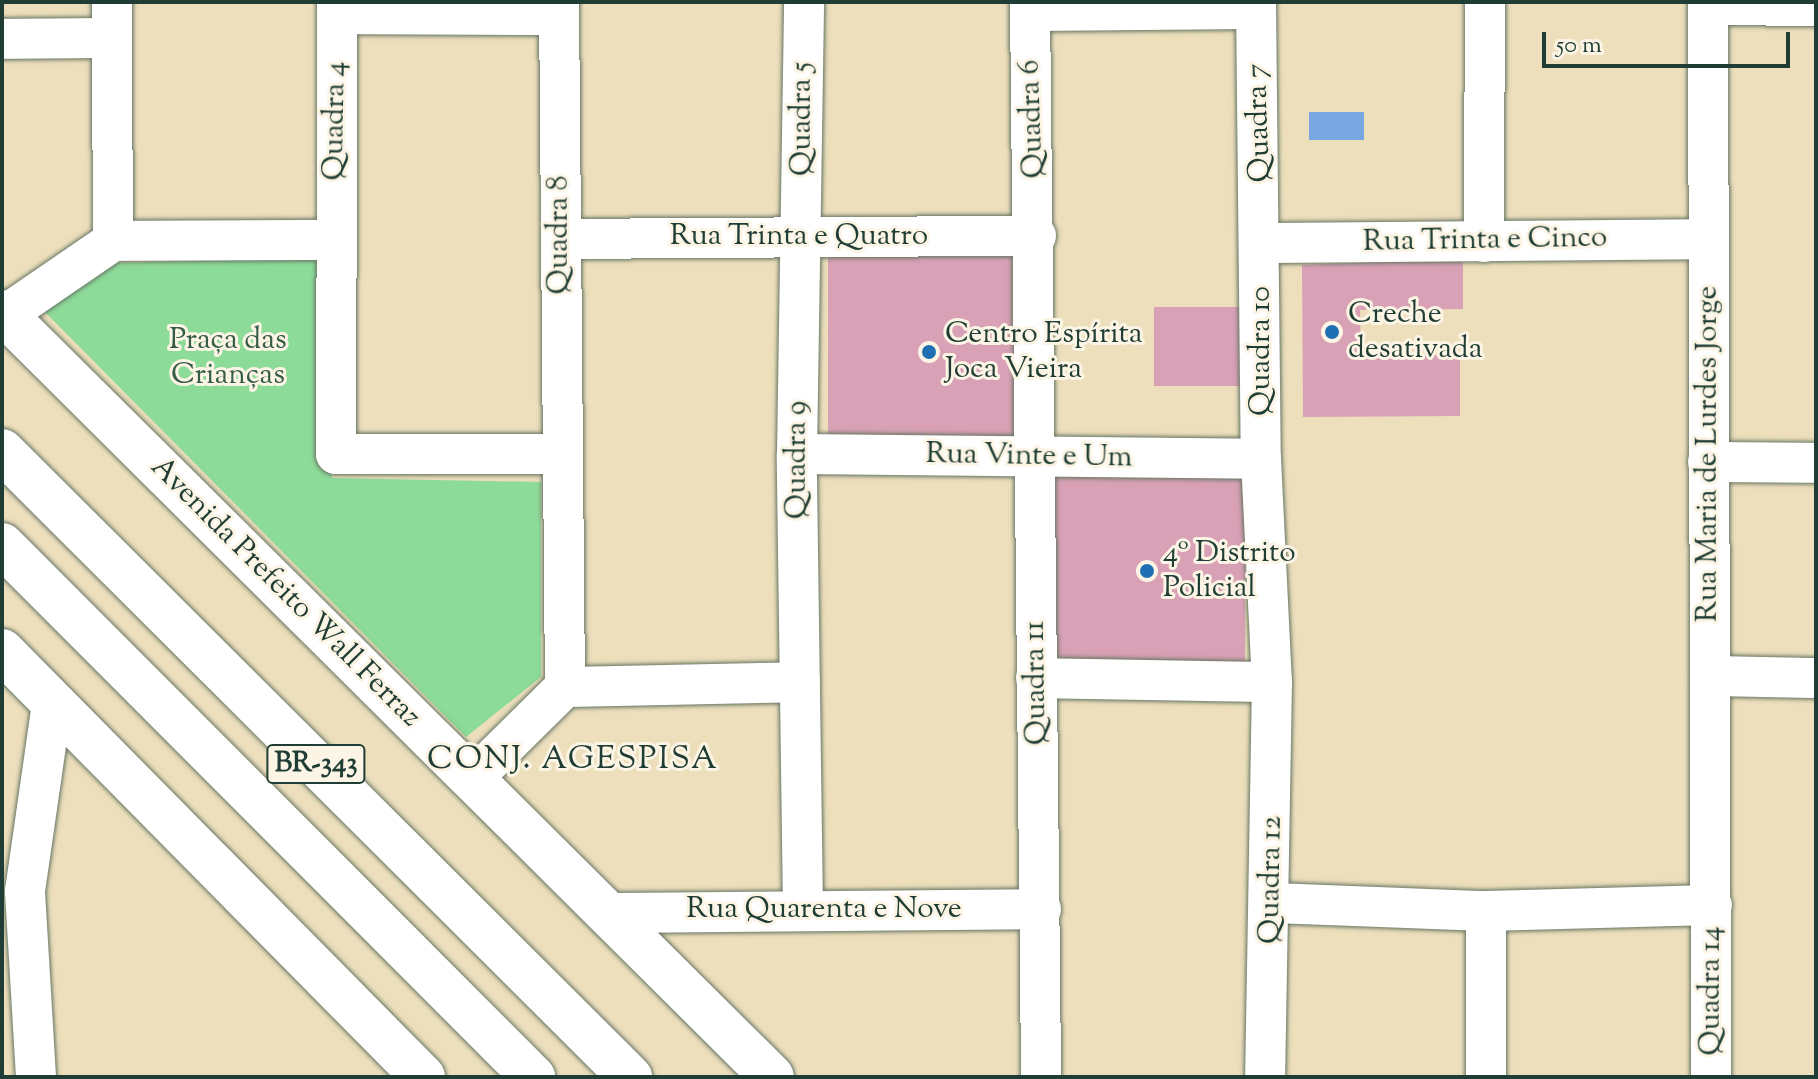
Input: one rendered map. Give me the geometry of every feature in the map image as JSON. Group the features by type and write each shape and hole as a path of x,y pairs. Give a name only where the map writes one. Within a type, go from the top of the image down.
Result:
{"main road":[{"name":"Avenida Prefeito Wall Ferraz","path":"4,314 772,1077"},
{"name":"BR-343","path":"2,451 630,1077"},
{"name":"BR-343","path":"2,545 533,1077"},
{"path":"2,651 423,1077"}],"street":[{"name":"Quadra 5","path":"802,237 804,2"},
{"path":"1484,242 1485,2"},
{"path":"1708,4 1816,6"},
{"name":"Rua Maria de Lurdes Jorge","path":"1708,4 1712,905"},
{"path":"1030,6 1256,6"},
{"name":"Quadra 6","path":"1030,6 1036,236"},
{"name":"Quadra 7","path":"1256,6 1263,243"},
{"path":"337,8 559,9"},
{"name":"Quadra 4","path":"337,8 334,240 336,454 560,454"},
{"name":"Quadra 8","path":"559,9 560,454 565,687"},
{"path":"2,39 112,20 113,241"},
{"name":"Rua Trinta e Quatro","path":"561,239 1036,236"},
{"path":"1036,236 1037,457"},
{"name":"Quadra 9","path":"802,237 797,454 803,909"},
{"name":"Rua Trinta e Cinco","path":"1263,243 1708,239"},
{"path":"4,314 113,241 334,240"},
{"name":"Quadra 10","path":"1263,243 1261,459 1272,682"},
{"name":"Rua Vinte e Um","path":"797,454 1261,459"},
{"name":"Quadra 11","path":"1037,457 1036,678 1041,1077"},
{"path":"1708,462 1816,463"},
{"path":"1710,676 1816,678"},
{"path":"1036,678 1272,682"},
{"path":"472,779 565,687 800,682"},
{"name":"Quadra 12","path":"1265,1077 1274,903 1272,682"},
{"path":"36,1077 26,876 52,703"},
{"path":"1274,903 1486,911 1712,905"},
{"name":"Quadra 14","path":"1711,1077 1712,905"},
{"name":"Rua Quarenta e Nove","path":"607,913 1041,909"},
{"path":"1486,911 1486,1077"}],"green space":[{"name":"Praça das Crianças","path":"320,258 332,478 541,482 541,677 466,737 41,308 113,263"}],"water":[{"path":"1309,112 1364,112 1364,140 1309,140"}],"building":[{"name":"Centro Espírita Joca Vieira","path":"828,256 1029,256 1029,450 828,450"},
{"name":"Creche desativada","path":"1463,258 1463,309 1360,310 1361,356 1460,355 1460,416 1303,417 1302,265"},
{"path":"1154,307 1251,307 1251,386 1154,386"},
{"name":"4º Distrito Policial","path":"1047,474 1245,474 1245,670 1047,670"}],"place":[{"name":"Creche desativada","path":"1332,332"},
{"name":"Centro Espírita Joca Vieira","path":"929,352"},
{"name":"4º Distrito Policial","path":"1147,571"}],"district":[{"name":"CONJ. AGESPISA","path":"573,760"}]}
